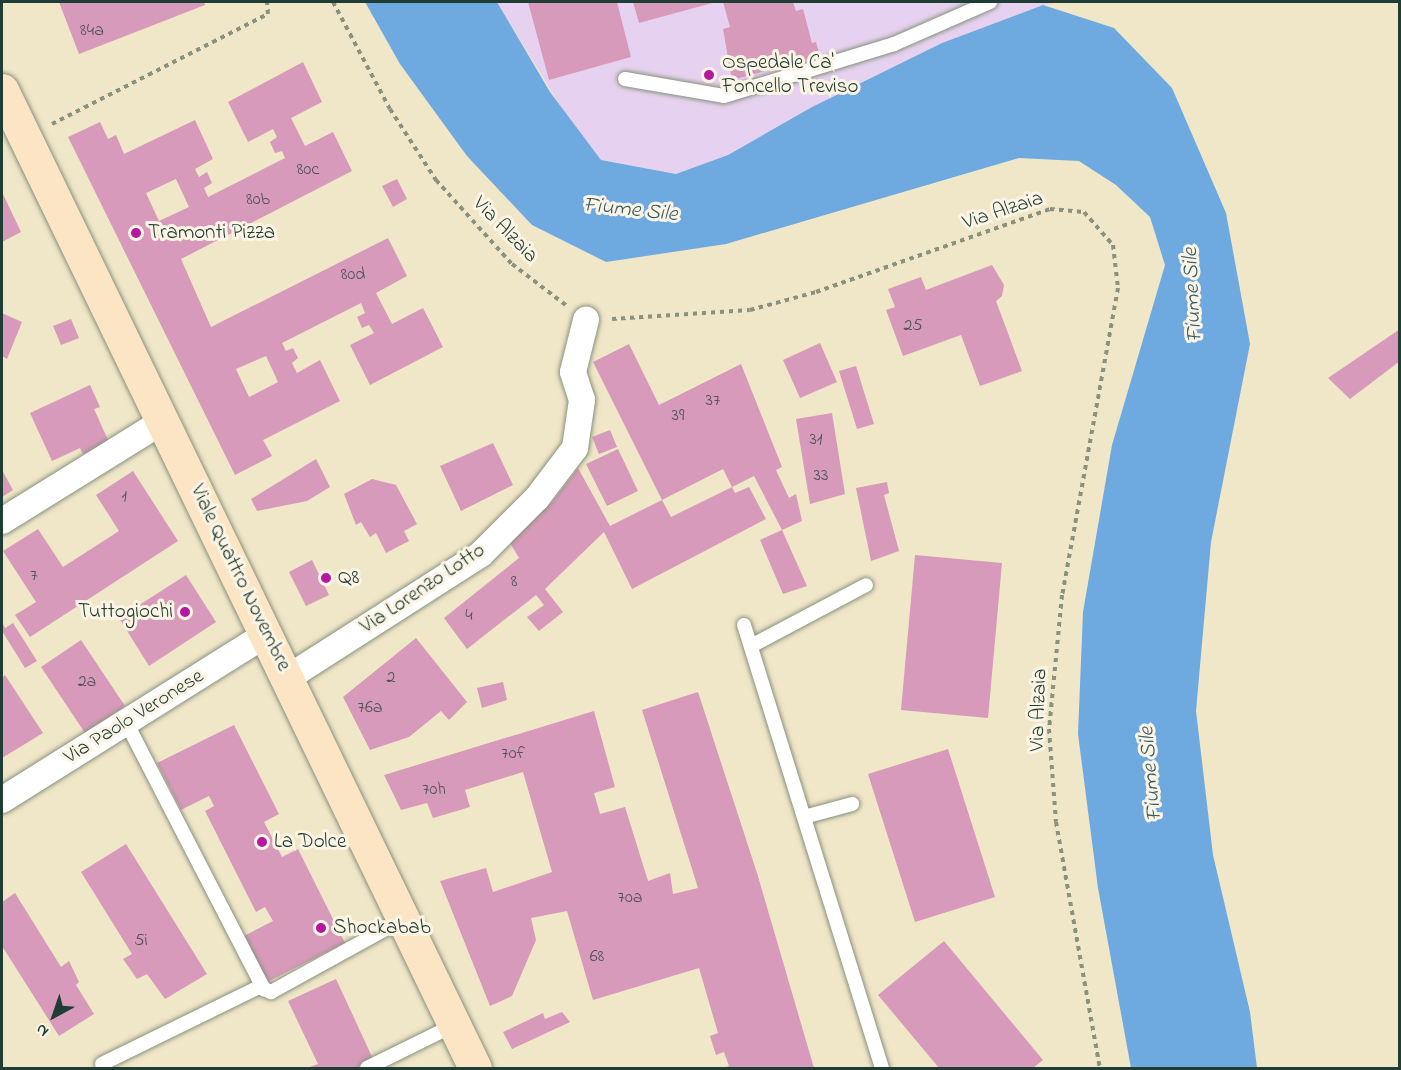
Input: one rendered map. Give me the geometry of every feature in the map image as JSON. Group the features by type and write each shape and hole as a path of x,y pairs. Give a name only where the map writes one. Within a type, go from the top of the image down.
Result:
{"main road":[{"name":"Viale Quattro Novembre","path":"2,90 289,677 475,1068"}],"street":[{"name":"Via Lorenzo Lotto","path":"289,677 481,554 537,498 575,448 582,400 573,372 586,320"},
{"path":"2,520 163,421"},
{"name":"Via Paolo Veronese","path":"2,800 267,634"}],"lane":[{"path":"625,79 724,96 894,44 990,2"},
{"path":"751,646 866,585"},
{"path":"744,625 882,1068"},
{"path":"126,722 261,986 272,992 405,919"},
{"path":"804,817 852,804"},
{"path":"102,1064 261,986"},
{"path":"368,1068 456,1024"}],"path":[{"path":"25,138 268,14 267,2"},
{"name":"Via Alzaia","path":"333,2 390,109 436,180 512,264 586,320 690,316 750,309 816,292 1050,209 1084,212 1113,245 1118,288 1062,596 1049,729 1056,822 1100,1068"}],"shaded area":[{"name":"Ospedale Ca' Foncello Treviso","path":"497,2 1061,2 1043,5 942,43 812,107 728,155 677,174 601,160 563,110"}],"water":[{"name":"Fiume Sile","path":"365,2 497,2 550,92 601,160 676,174 728,155 812,107 942,43 1043,5 1114,28 1172,88 1226,213 1250,344 1211,542 1196,711 1213,855 1250,1012 1257,1068 1131,1068 1098,888 1078,734 1083,612 1112,445 1165,265 1150,217 1116,185 1079,161 1019,158 726,244 606,262 532,225 467,156 400,64"}],"building":[{"path":"59,2 204,2 205,5 79,54"},
{"path":"528,2 617,2 631,57 549,80"},
{"path":"633,2 716,2 639,23"},
{"path":"723,2 793,2 796,11 803,9 812,43 816,42 820,56 732,80 723,29 730,27"},
{"path":"303,62 322,102 291,118 305,146 333,132 352,171 181,259 211,327 388,238 407,276 376,293 392,324 423,308 443,347 370,385 350,345 374,333 369,325 362,328 357,317 365,313 361,303 282,343 286,351 293,348 298,358 292,363 297,373 320,360 340,401 263,440 272,456 235,475 68,137 100,122 108,139 116,135 124,154 195,120 213,159 195,169 199,177 207,172 212,183 204,188 208,197 285,158 282,151 275,153 270,142 277,137 273,129 248,142 228,102","holes":["176,179 189,207 159,221 146,193","266,356 278,382 249,397 236,369"]},
{"path":"397,179 407,199 393,207 382,186"},
{"path":"2,192 21,232 2,242"},
{"path":"992,265 1004,285 1002,296 996,301 1022,371 980,386 961,335 903,356 886,310 895,307 888,289 921,277 926,290"},
{"path":"2,313 22,322 7,359 2,356"},
{"path":"71,319 79,338 61,345 53,326"},
{"path":"1400,329 1400,361 1350,399 1328,378"},
{"path":"820,343 837,382 800,398 783,360"},
{"path":"629,344 659,405 741,364 782,467 776,470 789,498 796,494 802,521 782,530 754,476 732,487 723,469 662,500 593,362"},
{"path":"856,366 874,424 857,429 839,371"},
{"path":"90,385 100,407 94,409 109,442 83,454 80,448 52,461 30,413"},
{"path":"832,413 845,494 810,504 796,419"},
{"path":"610,430 617,447 599,454 592,437"},
{"path":"493,443 513,485 461,511 440,466"},
{"path":"618,449 638,491 607,506 586,464"},
{"path":"316,459 330,487 307,501 257,511 251,499"},
{"path":"578,468 610,526 662,500 671,517 732,487 735,493 749,487 766,519 632,589 604,532 545,589 563,612 539,631 527,617 544,605 536,595 467,649 444,618 519,558 510,543 552,502"},
{"path":"2,470 13,490 2,497"},
{"path":"133,471 178,541 30,637 15,615 36,602 3,551 38,529 63,567 119,531 96,495"},
{"path":"372,479 396,485 417,524 404,531 409,541 386,553 376,533 370,537 361,522 356,525 344,494"},
{"path":"887,482 889,493 884,495 899,551 871,561 856,488"},
{"path":"782,530 807,586 783,594 760,540"},
{"path":"915,555 1002,563 988,718 901,710"},
{"path":"312,560 329,595 306,606 289,572"},
{"path":"186,575 216,622 149,666 119,618"},
{"path":"2,622 5,628 13,623 37,661 25,668 2,631"},
{"path":"416,638 467,702 449,720 441,711 409,737 370,750 343,697"},
{"path":"81,640 125,706 85,733 41,667"},
{"path":"5,675 43,733 2,758 2,678"},
{"path":"503,682 507,700 482,708 477,688"},
{"path":"698,692 757,873 814,1068 724,1068 729,1066 724,1052 716,1055 710,1036 718,1033 699,968 593,1000 567,911 531,918 536,940 512,996 490,1006 440,881 486,868 493,892 552,872 523,772 465,790 470,807 433,818 427,803 401,810 384,775 594,711 615,787 594,793 600,814 625,807 648,881 670,873 673,894 698,888 642,710"},
{"path":"234,725 279,814 264,822 282,857 298,849 345,943 267,982 244,936 273,921 265,907 256,912 205,811 214,806 209,796 181,810 157,763"},
{"path":"948,749 995,897 915,922 868,774"},
{"path":"126,844 207,974 165,999 147,974 137,979 123,959 132,954 81,872"},
{"path":"15,893 61,967 69,961 79,982 76,985 94,1014 59,1036 2,946 2,902"},
{"path":"944,941 1043,1060 1033,1068 939,1068 878,995"},
{"path":"336,979 374,1061 359,1068 307,1068 318,1064 288,1001"},
{"path":"562,1012 570,1022 512,1049 503,1032 543,1013 545,1019"}],"place":[{"name":"Ospedale Ca' Foncello Treviso","path":"709,75"},
{"name":"Tramonti Pizza","path":"136,233"},
{"name":"Q8","path":"326,578"},
{"name":"Tuttogiochi","path":"185,612"},
{"name":"La Dolce","path":"262,842"},
{"name":"Shockabab","path":"321,928"}]}
